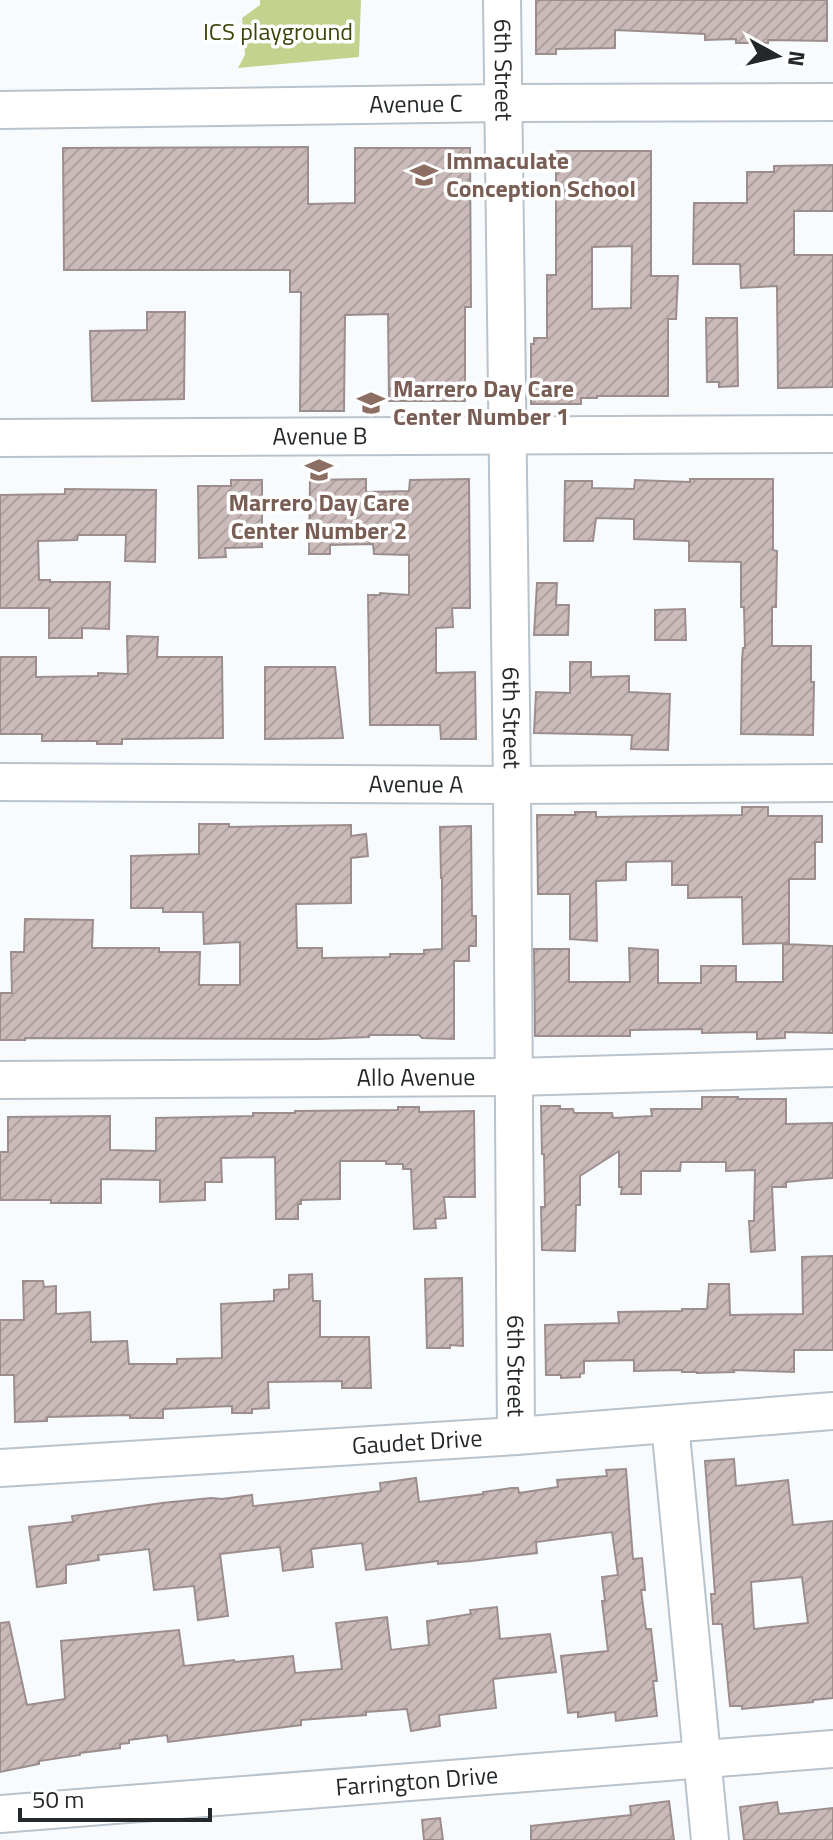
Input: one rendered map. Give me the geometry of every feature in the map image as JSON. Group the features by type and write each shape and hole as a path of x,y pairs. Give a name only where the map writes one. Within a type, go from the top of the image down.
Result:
{"street":[{"name":"6th Street","path":"502,0 516,1436"},
{"name":"Avenue C","path":"0,110 833,102"},
{"name":"Avenue B","path":"0,438 833,434"},
{"name":"Avenue A","path":"0,782 833,783"},
{"name":"Allo Avenue","path":"0,1080 514,1077 833,1068"},
{"name":"Gaudet Drive","path":"0,1468 516,1436 833,1411"},
{"path":"670,1424 710,1840"},
{"name":"Farrington Drive","path":"0,1814 833,1749"}],"green space":[{"name":"ICS playground","path":"260,0 361,0 359,57 238,68 245,55 242,18 260,5"}],"building":[{"path":"536,0 827,0 827,41 736,43 736,39 705,40 705,34 615,30 615,48 556,49 556,54 536,54"},
{"path":"308,147 308,204 355,203 355,148 470,148 471,307 465,307 465,401 389,401 388,314 345,315 344,411 300,411 301,292 290,292 290,270 64,270 63,148"},
{"path":"556,151 651,151 651,276 678,276 676,319 668,319 668,396 597,396 581,398 581,404 531,404 531,344 534,344 534,338 547,338 547,275 556,275","holes":["632,246 631,308 592,309 592,247"]},
{"path":"833,165 833,211 794,211 794,255 833,255 833,387 778,388 777,286 741,288 740,264 693,264 694,203 747,203 747,172 774,172 774,166"},
{"path":"147,312 185,312 184,399 92,401 90,331 147,330"},
{"path":"706,318 737,318 738,386 719,387 719,382 707,382"},
{"path":"366,479 366,492 409,491 410,480 469,479 470,608 452,608 453,627 436,628 436,673 475,672 476,739 441,739 440,725 370,725 368,595 409,595 409,555 374,554 373,544 330,545 330,554 309,554 310,480"},
{"path":"690,479 773,479 773,550 777,551 772,646 811,646 813,735 741,734 742,660 745,648 741,562 689,561 689,541 634,539 634,519 596,518 593,541 564,541 565,481 592,481 592,488 634,489 635,480 690,482"},
{"path":"231,480 262,480 262,547 225,548 226,557 199,558 198,486 231,486"},
{"path":"65,489 156,490 155,562 125,561 126,535 78,535 77,540 38,541 39,580 110,582 109,629 82,628 82,638 49,638 49,608 0,608 0,495 65,494"},
{"path":"537,583 557,583 556,605 569,605 568,635 534,635"},
{"path":"685,609 686,640 655,640 655,610"},
{"path":"127,636 158,637 157,657 222,657 223,738 122,739 122,744 97,744 97,741 42,741 42,734 0,734 0,657 36,657 36,677 128,674"},
{"path":"570,662 591,662 591,677 629,676 629,692 670,694 668,750 631,749 632,735 534,733 536,692 570,693"},
{"path":"265,667 335,667 343,738 265,739"},
{"path":"742,807 768,807 768,816 822,816 822,842 815,842 815,879 789,879 789,943 743,944 742,897 688,898 688,885 672,885 672,861 626,862 626,880 596,881 597,941 570,939 570,894 538,894 537,815 596,812 596,817 742,815"},
{"path":"199,824 229,824 229,827 351,825 351,836 366,834 368,856 351,858 351,903 296,904 297,948 322,948 322,958 390,957 390,954 424,954 424,950 442,949 440,827 471,826 472,916 476,916 476,946 469,946 469,961 454,961 454,1039 369,1035 318,1039 0,1040 0,993 12,993 11,952 24,952 25,919 93,920 92,948 159,948 159,952 200,952 199,985 240,985 240,942 204,944 203,912 131,908 131,856 199,854"},
{"path":"783,944 833,946 833,1033 785,1032 785,1038 757,1039 757,1032 702,1033 702,1029 630,1030 630,1036 535,1036 534,949 569,949 569,982 630,982 629,948 658,950 658,983 701,983 701,966 736,966 736,982 783,982"},
{"path":"702,1097 786,1099 786,1124 833,1123 833,1178 786,1182 786,1187 772,1187 775,1250 751,1252 749,1221 754,1221 755,1170 726,1171 726,1162 681,1162 680,1171 641,1171 641,1194 621,1194 619,1151 580,1176 575,1251 542,1250 541,1207 545,1207 541,1106 560,1106 560,1109 573,1109 574,1113 612,1113 613,1118 652,1116 651,1109 702,1109"},
{"path":"398,1107 419,1107 419,1112 474,1111 475,1197 444,1197 446,1218 435,1219 436,1228 414,1229 411,1169 403,1169 403,1164 386,1164 386,1161 340,1161 340,1199 301,1200 298,1219 276,1219 275,1157 221,1158 222,1182 205,1182 205,1200 160,1202 160,1180 101,1179 101,1203 0,1200 0,1152 8,1152 8,1117 110,1116 110,1150 156,1151 156,1118 253,1116 253,1113 295,1111 398,1110"},
{"path":"833,1256 833,1350 794,1350 794,1372 634,1371 634,1360 584,1361 584,1373 580,1377 546,1375 545,1325 619,1323 618,1312 707,1309 709,1284 729,1284 730,1315 803,1314 802,1257"},
{"path":"312,1274 313,1301 320,1301 320,1337 369,1337 371,1388 342,1388 342,1381 268,1382 269,1408 252,1409 252,1413 232,1413 232,1406 163,1409 163,1418 130,1418 130,1415 47,1417 47,1421 15,1422 14,1375 0,1375 0,1320 24,1320 23,1281 43,1281 44,1287 56,1286 56,1314 90,1312 91,1342 127,1341 129,1364 177,1364 177,1359 222,1358 221,1304 274,1301 274,1290 289,1289 289,1275"},
{"path":"462,1278 463,1346 427,1348 425,1279"},
{"path":"734,1459 736,1486 788,1480 793,1525 833,1521 833,1698 742,1709 742,1706 730,1706 722,1624 713,1624 711,1594 715,1594 705,1461","holes":["802,1577 808,1623 754,1629 751,1582"]},
{"path":"626,1469 633,1559 642,1558 645,1590 641,1590 646,1629 651,1629 657,1681 653,1681 657,1716 616,1721 615,1712 578,1717 578,1712 568,1713 561,1656 608,1651 602,1577 618,1575 612,1532 536,1542 537,1553 366,1570 362,1543 311,1549 313,1567 283,1571 280,1547 220,1554 228,1616 198,1620 194,1586 154,1590 149,1549 98,1555 99,1560 66,1565 66,1583 37,1587 29,1527 73,1522 72,1516 162,1503 252,1495 253,1506 308,1500 381,1491 380,1483 416,1478 419,1502 511,1488 518,1488 519,1493 558,1487 557,1480 607,1476 606,1470"},
{"path":"497,1607 500,1639 550,1634 556,1672 493,1679 496,1708 439,1715 440,1726 411,1731 407,1709 301,1720 301,1725 168,1742 167,1735 129,1740 129,1743 120,1744 120,1748 39,1761 39,1764 0,1772 0,1623 9,1622 27,1705 65,1699 61,1641 179,1630 184,1666 293,1656 295,1673 342,1669 336,1623 387,1617 391,1650 429,1645 427,1621"},
{"path":"669,1801 674,1840 531,1840 531,1826 631,1815 630,1806"},
{"path":"777,1802 779,1814 833,1808 833,1840 744,1840 740,1807"},
{"path":"440,1818 443,1840 424,1840 422,1820"}],"place":[{"name":"Immaculate Conception School","path":"424,175"},
{"name":"Marrero Day Care Center Number 1","path":"371,403"},
{"name":"Marrero Day Care Center Number 2","path":"319,470"}]}
